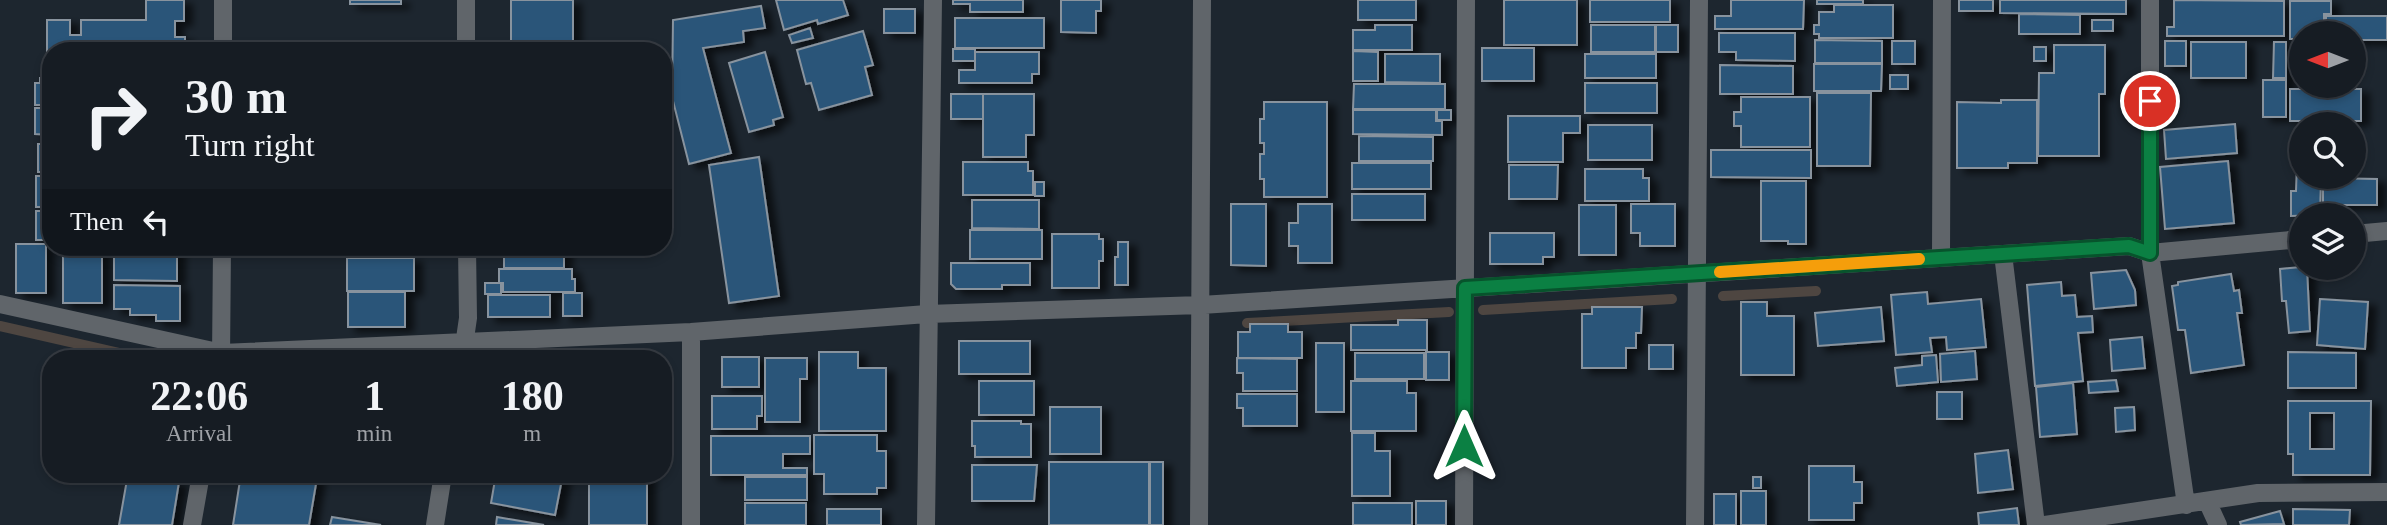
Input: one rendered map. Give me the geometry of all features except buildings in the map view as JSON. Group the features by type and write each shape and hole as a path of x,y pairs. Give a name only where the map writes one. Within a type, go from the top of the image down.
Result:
{"street":[{"path":"223,0 223,42"},
{"path":"466,0 466,42"},
{"path":"926,525 933,0"},
{"path":"1199,525 1202,0"},
{"path":"1464,525 1466,0"},
{"path":"1695,525 1699,0"},
{"path":"1941,258 1942,0"},
{"path":"2150,0 2150,253 2186,505"},
{"path":"2366,233 2387,231"},
{"path":"475,350 928,314 1201,305 2129,246 2150,253 2289,240"},
{"path":"2003,254 2036,525"},
{"path":"221,350 222,256"},
{"path":"463,350 468,318 467,256"},
{"path":"0,304 196,350"},
{"path":"691,332 691,525"},
{"path":"192,525 199,483"},
{"path":"435,525 442,483"},
{"path":"2045,525 2258,493 2387,492"},
{"path":"2207,502 2217,525"}],"waterway":[{"path":"1723,296 1816,291"},
{"path":"1483,310 1672,299"},
{"path":"1247,323 1449,312"},
{"path":"0,326 105,350"}],"slow traffic":[{"path":"1720,272 1919,259"}],"route":[{"path":"1464,446 1465,288 2129,246 2150,253 2150,101"}]}
